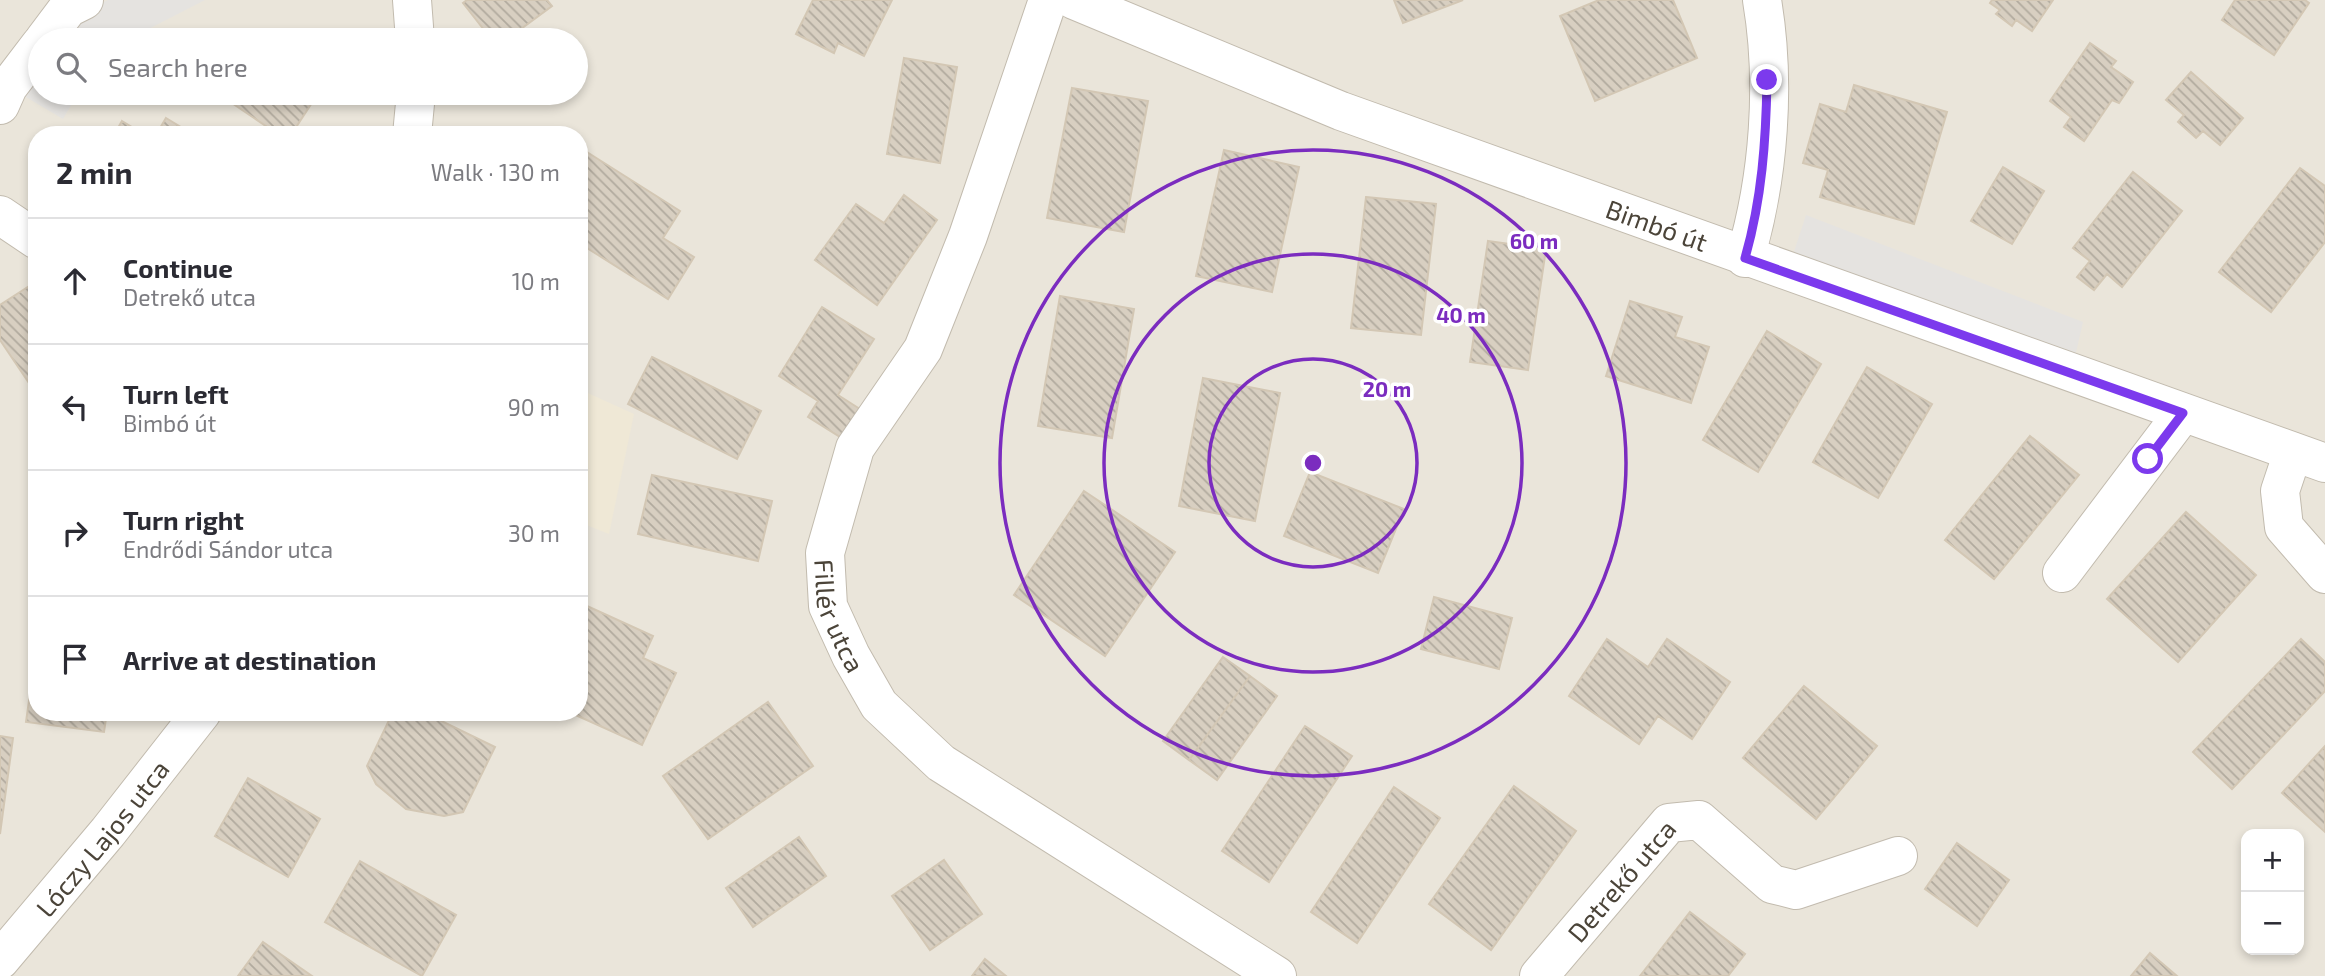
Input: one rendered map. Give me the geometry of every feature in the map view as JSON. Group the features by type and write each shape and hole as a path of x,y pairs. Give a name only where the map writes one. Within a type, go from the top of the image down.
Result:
{"street":[{"path":"412,0 414,28"},
{"name":"Fillér utca","path":"1048,0 968,236 923,349 855,448 825,553 828,606 851,656 879,705 940,763 1277,976"},
{"name":"Bimbó út","path":"1074,0 1341,111 1745,258 2309,457"},
{"path":"1745,258 1755,225 1766,144 1767,80 1762,0"},
{"path":"51,28 67,3"},
{"path":"0,105 8,87 28,61"},
{"path":"413,126 415,105"},
{"path":"0,215 28,234"},
{"path":"2063,573 2183,413"},
{"path":"2309,457 2280,491 2284,527 2325,574"},
{"name":"Lóczy Lajos utca","path":"0,960 108,832 195,721"},
{"name":"Detrekő utca","path":"1539,976 1669,822 1699,820 1772,884 1796,890 1898,856"}],"shaded area":[{"path":"0,0 2325,0 2325,976 0,976"},
{"path":"108,0 205,0 150,28 65,28 72,18"},
{"path":"28,80 28,98 19,93"},
{"path":"39,105 71,105 63,119"},
{"path":"1806,215 2083,322 2071,374 1787,273"},
{"path":"588,393 634,414 609,534 588,526"}],"building":[{"path":"467,0 547,0 552,6 522,28 483,28 463,3"},
{"path":"813,0 892,0 864,56 838,43 834,53 796,34"},
{"path":"1394,0 1463,0 1403,23"},
{"path":"1599,0 1673,0 1697,58 1595,101 1560,16"},
{"path":"1992,0 2053,0 2032,31 2016,20 2012,26 1996,14 2000,10 1990,3"},
{"path":"2235,0 2305,0 2309,3 2274,55 2222,20"},
{"path":"2090,43 2116,61 2111,67 2133,82 2119,103 2112,100 2084,141 2064,127 2071,117 2050,101"},
{"path":"904,58 957,67 940,163 887,154"},
{"path":"2191,72 2243,118 2220,145 2203,131 2196,138 2178,122 2184,115 2166,100"},
{"path":"1854,85 1947,112 1914,224 1820,197 1828,170 1803,163 1820,104 1846,112"},
{"path":"1072,88 1148,101 1124,232 1047,218"},
{"path":"235,105 310,105 297,126 266,126"},
{"path":"166,118 179,126 161,126"},
{"path":"1224,150 1299,167 1272,292 1196,276"},
{"path":"588,153 680,211 663,238 694,257 668,299 588,249"},
{"path":"2003,167 2044,191 2012,244 1971,221"},
{"path":"2300,168 2325,186 2325,242 2271,312 2219,272"},
{"path":"2133,172 2182,211 2122,287 2107,274 2094,290 2077,277 2090,261 2073,248"},
{"path":"904,195 937,220 877,305 815,260 856,204 884,223"},
{"path":"1366,197 1436,204 1421,335 1351,328"},
{"path":"1488,241 1546,249 1528,370 1470,362"},
{"path":"28,287 28,382 0,340 0,305"},
{"path":"1060,296 1134,309 1112,438 1038,426"},
{"path":"1630,301 1682,317 1675,337 1709,347 1691,403 1606,376"},
{"path":"822,307 874,339 838,395 863,411 845,440 808,417 818,401 779,376"},
{"path":"1767,331 1821,364 1758,472 1703,440"},
{"path":"652,357 761,411 737,459 628,404"},
{"path":"1867,367 1932,404 1878,498 1813,462"},
{"path":"1203,378 1280,393 1255,521 1179,506"},
{"path":"2030,436 2079,475 1994,579 1945,540"},
{"path":"1310,472 1404,509 1378,573 1284,536"},
{"path":"652,475 772,501 758,561 638,534"},
{"path":"1084,491 1175,552 1105,656 1014,595"},
{"path":"2186,512 2256,575 2178,662 2107,599"},
{"path":"1434,597 1512,618 1499,669 1421,649"},
{"path":"588,606 653,636 643,658 676,673 642,745 588,721"},
{"path":"1607,639 1648,667 1667,639 1730,682 1692,739 1658,716 1639,744 1569,696"},
{"path":"2301,639 2325,662 2325,691 2232,789 2193,752"},
{"path":"1223,657 1250,676 1189,760 1163,741"},
{"path":"1250,676 1277,696 1217,780 1189,760"},
{"path":"1804,686 1877,746 1816,819 1743,758"},
{"path":"768,702 813,766 708,839 663,776"},
{"path":"28,708 28,721 106,721 104,732 26,722"},
{"path":"389,721 442,721 495,747 463,812 444,816 406,809 376,784 367,766"},
{"path":"1305,726 1352,756 1269,882 1222,851"},
{"path":"0,736 13,738 0,834"},
{"path":"2325,746 2325,832 2282,793"},
{"path":"248,778 320,819 288,877 215,836"},
{"path":"1514,786 1576,831 1491,950 1429,904"},
{"path":"1394,787 1440,818 1357,943 1311,912"},
{"path":"799,837 826,876 753,927 726,888"},
{"path":"1957,843 2009,880 1977,926 1925,889"},
{"path":"944,860 982,914 930,950 892,896"},
{"path":"360,861 456,915 422,976 325,922"},
{"path":"1690,912 1745,954 1728,976 1640,976"},
{"path":"263,942 312,976 238,976"},
{"path":"2150,953 2177,976 2131,976"},
{"path":"985,959 1006,976 972,976"}],"route":[{"path":"1767,80 1766,144 1755,225 1745,258 2183,413 2148,459"}]}
